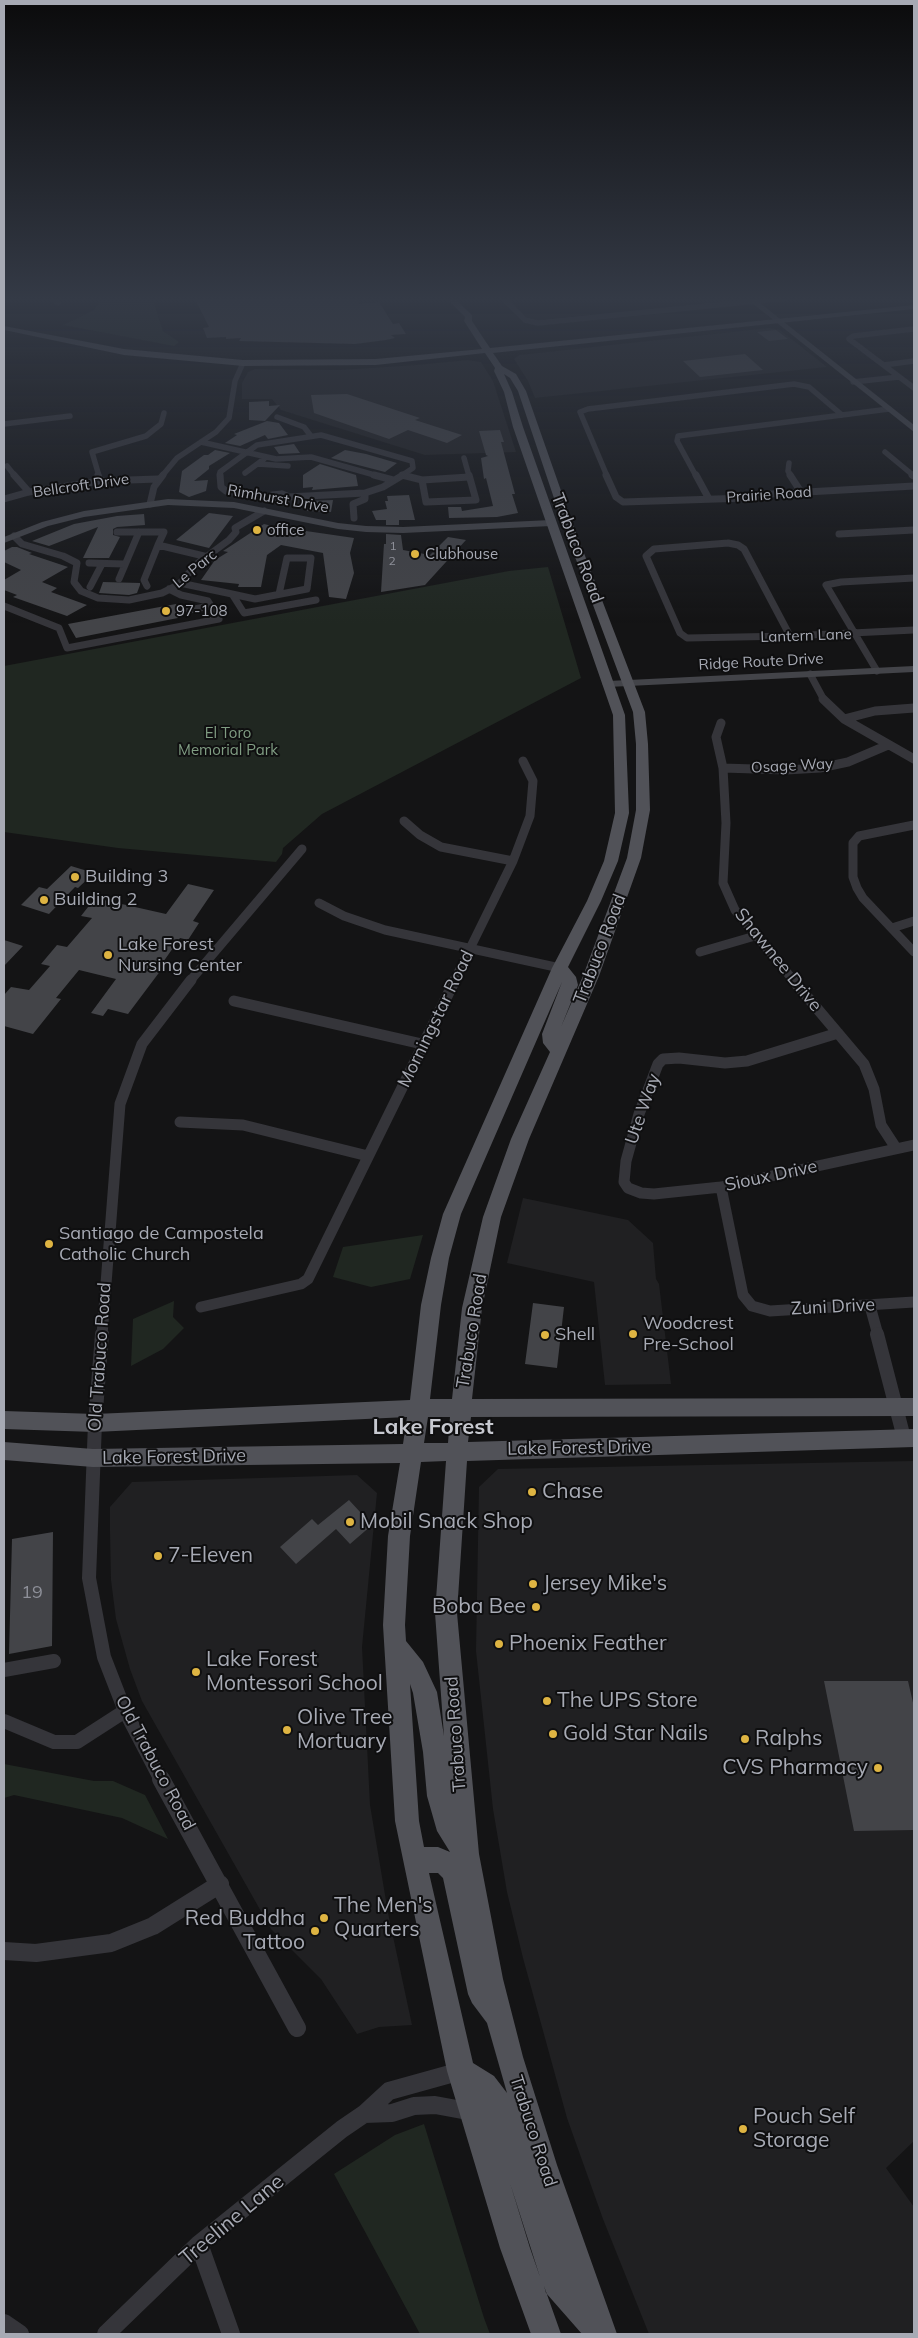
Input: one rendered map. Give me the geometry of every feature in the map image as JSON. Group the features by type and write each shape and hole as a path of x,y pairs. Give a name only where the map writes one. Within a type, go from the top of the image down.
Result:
{"main road":[{"name":"Trabuco Road","path":"512,406 551,523 619,714 622,813 611,861 594,901 560,968 452,1214 440,1258 431,1305 413,1453 399,1536 394,1625 407,1821 414,1860 461,2070 515,2248 546,2334"},
{"name":"Trabuco Road","path":"526,406 559,500 639,712 644,810 634,858 614,917 559,1051 520,1139 492,1218 472,1308 457,1451 446,1614 466,1854 499,2018 543,2165 602,2334"},
{"path":"518,427 527,429 536,454 544,457"},
{"path":"559,500 556,504 556,520 551,523 561,530 570,551 580,555"},
{"path":"576,593 586,600 595,619 606,624"},
{"name":"Ridge Route Drive","path":"629,683 810,674"},
{"path":"559,1051 551,1043 550,1034 570,985 568,976 560,968"},
{"name":"Lake Forest Drive","path":"4,1420 95,1423 419,1408 905,1407"},
{"name":"Lake Forest Drive","path":"4,1451 93,1458 413,1453 734,1445 909,1438"},
{"path":"395,1645 414,1670 425,1692 436,1752 439,1796 446,1822 466,1854"},
{"path":"414,1860 438,1860 446,1863 454,1872 481,1994 499,2018"},
{"path":"461,2070 484,2086 498,2105 557,2282 602,2334"}],"street":[{"path":"150,504 158,479 177,458 216,432 230,418 231,406"},
{"name":"Prairie Road","path":"621,406 580,412 616,497 623,502 709,499 914,486"},
{"name":"Prairie Road","path":"832,406 842,415"},
{"path":"885,406 914,429"},
{"path":"709,499 677,441 676,438 678,436 889,409"},
{"path":"100,480 92,452 129,442 151,433 161,424 164,413"},
{"path":"4,424 70,416"},
{"path":"278,417 304,427 311,436"},
{"path":"326,435 412,461 412,468 377,490 365,493 288,497 282,494 272,499 229,492 222,487 220,472 262,443 311,436 326,435"},
{"path":"201,442 280,459 311,457 393,480"},
{"path":"885,452 914,476"},
{"path":"245,473 267,457"},
{"path":"422,480 426,502 476,500 464,458"},
{"path":"789,463 788,471 801,492"},
{"path":"258,464 284,466 300,464"},
{"path":"8,466 29,492"},
{"path":"402,475 422,480 469,476"},
{"name":"Bellcroft Drive","path":"4,500 29,492 100,480 158,479"},
{"path":"354,518 353,504 365,499 365,493"},
{"name":"Le Parc","path":"14,536 22,544 30,545 77,563 74,582 81,591 89,595 109,599 129,600 169,590 180,583 198,563 264,511 272,499"},
{"name":"Rimhurst Drive","path":"4,540 45,524 84,514 150,504 211,503 264,511 338,526 366,529 403,530 551,523"},
{"path":"839,534 914,530"},
{"path":"117,532 164,532 144,580 147,586"},
{"path":"119,579 139,532"},
{"name":"Lantern Lane","path":"790,636 744,549 738,545 728,543 648,552 646,556 674,616 680,634 687,638 697,639 854,634 914,630"},
{"path":"158,545 208,557"},
{"path":"180,583 255,599 307,589 311,558 286,558 279,594"},
{"path":"89,563 124,564"},
{"path":"90,586 102,564"},
{"path":"877,671 826,585 842,582 914,578"},
{"path":"4,606 59,628 66,648 219,618 208,601 181,595 169,590"},
{"path":"232,594 244,613 316,600"},
{"path":"189,610 212,606"},
{"name":"Ridge Route Drive","path":"810,674 914,669"},
{"path":"810,674 825,702 844,719 914,759"},
{"name":"Ridge Route Drive","path":"608,684 629,683"},
{"path":"844,719 875,711 914,708"},
{"name":"Shawnee Drive","path":"721,723 716,737 723,768 726,823 723,883 735,910 755,936 864,1064 870,1076 881,1125 896,1148"},
{"name":"Osage Way","path":"723,768 786,770 820,768 848,762 888,745"},
{"name":"Morningstar Road","path":"201,1307 301,1284 313,1272 512,861 530,816 533,781 523,761"},
{"path":"404,822 420,835 441,847 512,861"},
{"path":"914,825 860,836 853,843 853,877 857,888 863,898 914,952"},
{"name":"Old Trabuco Road","path":"297,2028 125,1711 104,1657 89,1578 95,1423 120,1104 142,1044 210,956 302,849"},
{"path":"318,903 344,916 385,930 560,968"},
{"path":"892,928 914,921"},
{"path":"700,952 755,936"},
{"path":"234,1001 422,1044"},
{"name":"Ute Way","path":"628,1188 624,1182 624,1169 631,1142 639,1114 658,1064 663,1059 670,1057 725,1063 747,1061 838,1033"},
{"path":"180,1122 243,1125 368,1156"},
{"name":"Sioux Drive","path":"628,1188 641,1193 654,1194 721,1187 914,1145"},
{"name":"Zuni Drive","path":"721,1187 744,1295 752,1306 770,1310 870,1306 914,1302"},
{"path":"870,1306 905,1407 909,1438"},
{"path":"4,1670 54,1661"},
{"path":"4,1721 54,1742 77,1742 125,1711"},
{"path":"4,1951 36,1953 110,1943 153,1926 220,1884"},
{"name":"Treeline Lane","path":"106,2334 199,2244 342,2129 364,2114 389,2091 461,2070"},
{"path":"364,2114 392,2113 414,2106 435,2105 473,2112"},
{"path":"199,2244 231,2334"},
{"path":"4,2323 20,2334"}],"shaded area":[{"path":"278,406 501,406 516,452 425,455 281,410"},
{"name":"Woodcrest Pre-School","path":"523,1198 628,1220 653,1243 656,1279 659,1284 671,1384 605,1385 594,1282 507,1263"},
{"path":"914,1461 914,2141 886,2168 914,2207 914,2334 649,2334 603,2219 567,2118 507,1892 493,1809 476,1651 479,1487 498,1469"},
{"path":"357,1475 377,1493 362,1647 370,1805 388,1913 412,2025 379,2027 357,2034 321,1979 271,1929 142,1701 130,1669 116,1619 111,1580 110,1507 132,1482"}],"green space":[{"name":"El Toro Memorial Park","path":"548,567 581,678 322,814 283,848 282,854 276,862 118,848 4,832 4,666 509,571"},
{"path":"423,1235 410,1279 371,1287 333,1277 343,1247"},
{"path":"174,1301 173,1317 184,1328 163,1349 131,1366 133,1319"},
{"path":"4,1764 94,1781 113,1781 145,1795 168,1839 122,1818 14,1795 4,1798"},
{"path":"424,2124 490,2334 420,2334 334,2174 395,2135"}],"building":[{"path":"249,406 279,406 265,421 249,420"},
{"path":"313,406 384,406 420,418 415,420 462,435 447,443 408,430 389,439 314,413"},
{"path":"267,421 279,423 288,435 268,439 265,435 240,446 225,443 237,435 234,434"},
{"path":"500,430 504,442 501,442 515,494 512,494 518,513 497,517 449,518 448,507 461,507 462,511 493,506 486,478 484,479 481,458 488,456 486,455 479,431"},
{"path":"294,444 300,453 279,454 274,447"},
{"path":"215,450 230,453 209,466 209,469 194,481 208,480 206,491 189,497 179,492 182,471 204,455 208,455"},
{"path":"345,450 397,463 385,472 331,458"},
{"path":"320,464 356,475 358,486 312,490 313,487 303,488 303,475"},
{"path":"409,495 415,520 399,520 399,525 386,525 386,520 376,520 372,511 387,509 385,501 388,501 387,496"},
{"path":"333,500 331,512 307,511 310,501"},
{"path":"209,513 233,516 209,548 176,540"},
{"path":"144,514 145,525 113,529 113,535 120,537 109,558 83,558 98,527 49,546 32,541 74,524 117,516"},
{"path":"264,524 304,534 306,531 354,538 350,553 354,573 346,599 329,597 323,553 281,545 267,555 261,587 238,587 239,584 201,580 215,560 228,552 223,551"},
{"path":"386,534 401,535 403,550 430,555 448,537 466,540 425,585 381,592"},
{"path":"17,547 32,553 29,554 68,567 42,582 57,588 51,592 87,605 67,616 13,597 17,595 4,590 4,580 21,570 4,562 4,551"},
{"path":"103,582 140,583 140,585 137,593 129,595 99,593"},
{"path":"176,604 183,617 76,638 68,624"},
{"path":"71,866 94,873 78,888 75,887 49,914 21,905 39,887 47,889"},
{"name":"Lake Forest Nursing Center","path":"188,884 214,890 193,921 199,923 188,940 180,938 161,965 164,966 128,1014 108,1009 103,1016 91,1013 116,979 79,970 56,998 61,999 33,1034 4,1026 4,995 11,987 29,990 50,966 41,964 57,945 67,947 92,918 81,916 95,898 166,914"},
{"path":"4,940 23,946 4,966"},
{"name":"Shell","path":"533,1303 564,1307 557,1368 525,1364"},
{"path":"349,1500 372,1525 350,1544 336,1529 296,1564 280,1547 312,1519 318,1525"},
{"path":"53,1532 52,1646 9,1654 12,1539"},
{"name":"CVS Pharmacy","path":"824,1681 908,1681 914,1707 914,1830 854,1831"}],"place":[{"name":"office","path":"257,530"},
{"name":"Clubhouse","path":"415,554"},
{"name":"97-108","path":"166,611"},
{"name":"Building 3","path":"75,877"},
{"name":"Building 2","path":"44,900"},
{"name":"Lake Forest Nursing Center","path":"108,955"},
{"name":"Santiago de Campostela Catholic Church","path":"49,1244"},
{"name":"Woodcrest Pre-School","path":"633,1334"},
{"name":"Shell","path":"545,1335"},
{"name":"Chase","path":"532,1492"},
{"name":"Mobil Snack Shop","path":"350,1522"},
{"name":"7-Eleven","path":"158,1556"},
{"name":"Jersey Mike's","path":"533,1584"},
{"name":"Boba Bee","path":"536,1607"},
{"name":"Phoenix Feather","path":"499,1644"},
{"name":"Lake Forest Montessori School","path":"196,1672"},
{"name":"The UPS Store","path":"547,1701"},
{"name":"Olive Tree Mortuary","path":"287,1730"},
{"name":"Gold Star Nails","path":"553,1734"},
{"name":"Ralphs","path":"745,1739"},
{"name":"CVS Pharmacy","path":"878,1768"},
{"name":"The Men's Quarters","path":"324,1918"},
{"name":"Red Buddha Tattoo","path":"315,1931"},
{"name":"Pouch Self Storage","path":"743,2129"}],"district":[{"name":"Lake Forest","path":"433,1427"}]}
